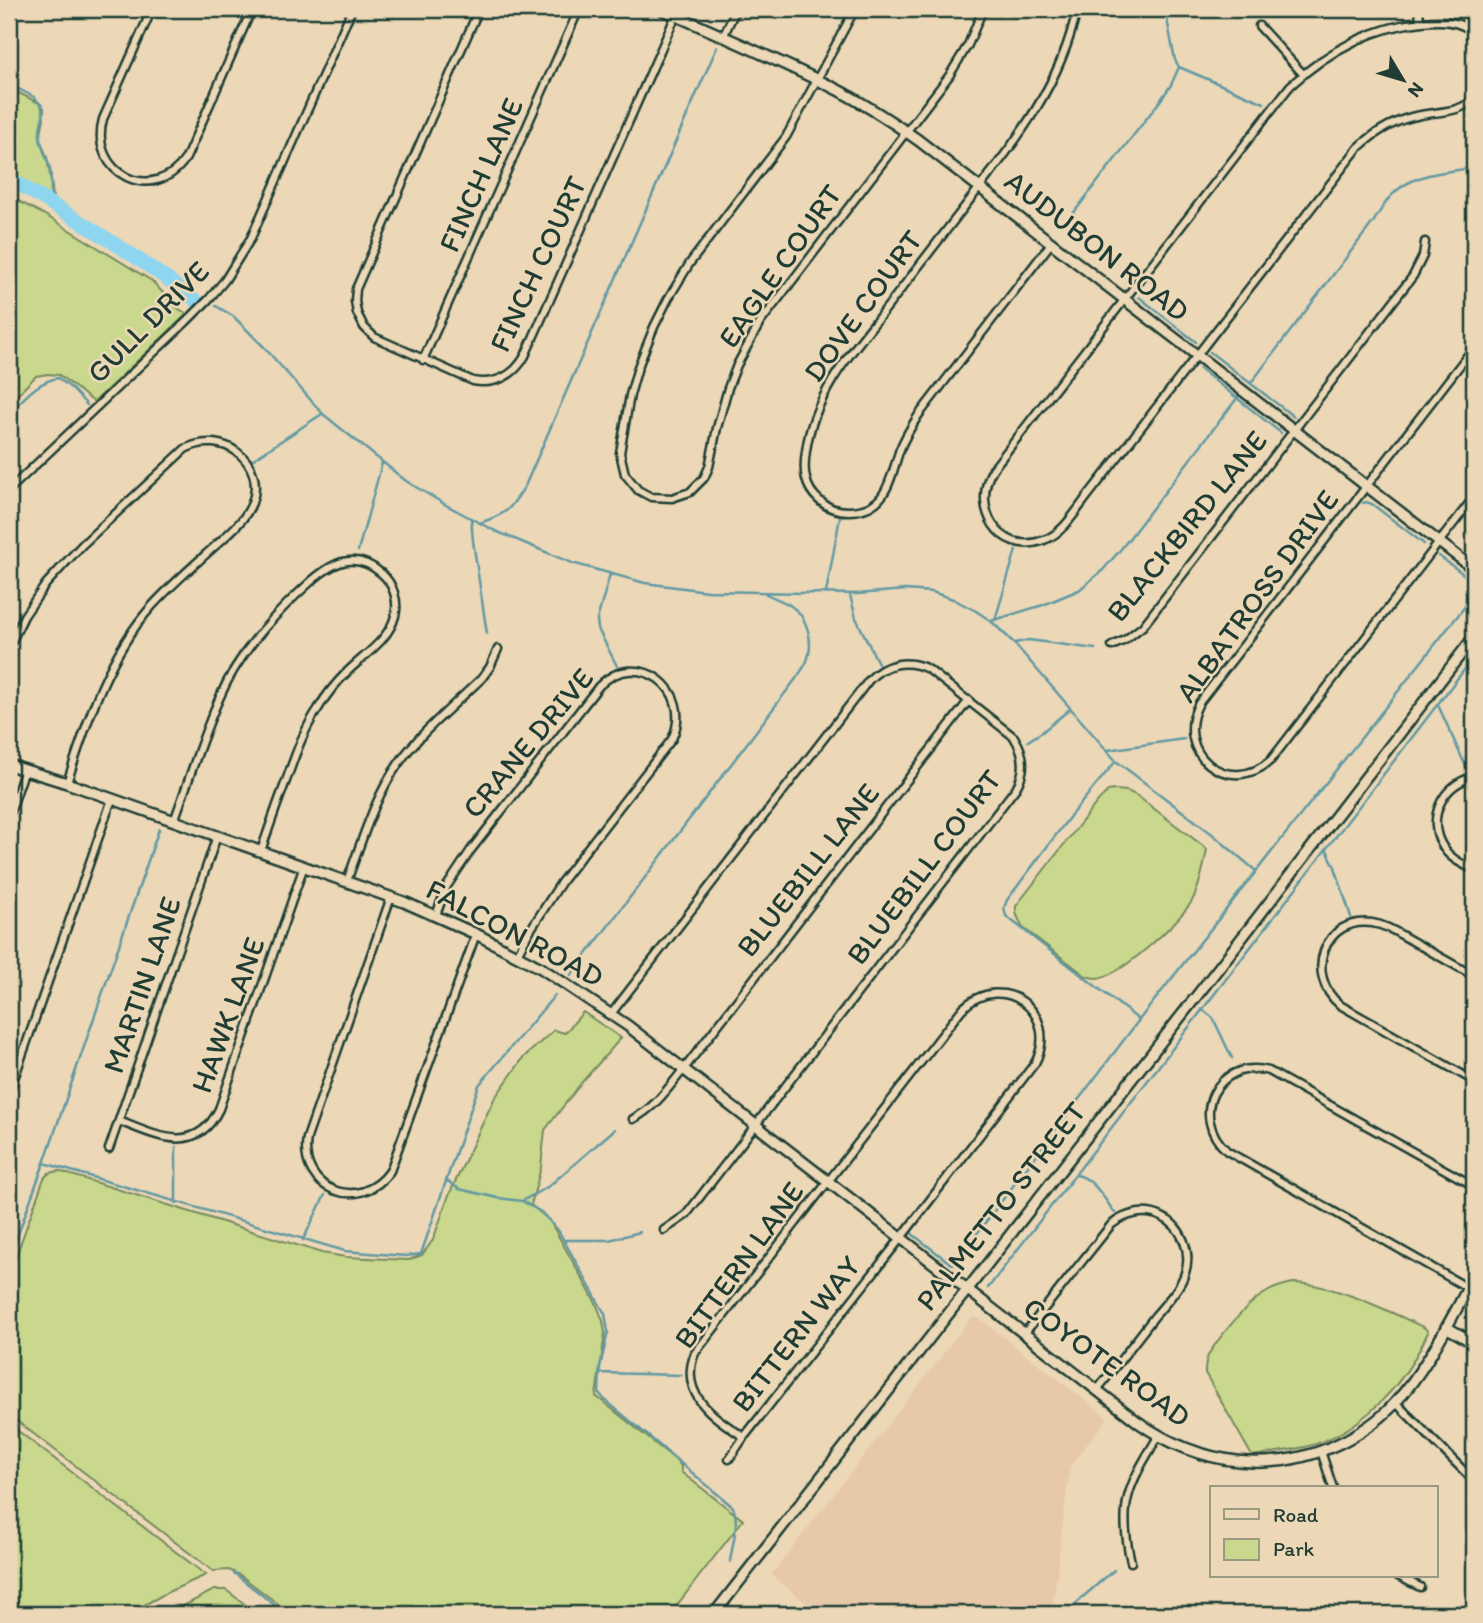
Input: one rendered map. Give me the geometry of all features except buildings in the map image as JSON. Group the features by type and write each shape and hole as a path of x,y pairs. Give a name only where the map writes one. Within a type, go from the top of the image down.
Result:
{"street":[{"path":"152,9 103,120 100,135 102,150 109,163 127,178 141,182 167,177 178,169 186,158 252,9"},
{"name":"GULL DRIVE","path":"9,490 186,322 225,280 251,238 352,9"},
{"name":"FINCH COURT","path":"479,9 356,289 356,307 365,329 379,341 473,381 485,382 509,375 522,362 676,15"},
{"name":"FINCH LANE","path":"423,360 579,9"},
{"name":"AUDUBON ROAD","path":"661,9 818,80 906,132 1474,569"},
{"path":"723,37 736,9"},
{"name":"EAGLE COURT","path":"855,9 786,137 684,272 645,348 630,396 620,453 625,474 633,485 645,494 658,498 678,497 695,488 704,478 728,388 754,333 956,66 983,9"},
{"name":"DOVE COURT","path":"1052,242 918,416 905,439 891,482 880,499 863,509 853,511 834,509 821,502 811,490 804,471 807,443 818,409 851,352 1022,133 1044,98 1065,50 1077,9"},
{"path":"1419,9 1420,22"},
{"path":"1474,32 1460,24 1444,20 1384,29 1360,38 1303,74 1279,99 989,475 985,487 985,507 992,525 1015,541 1030,543 1057,533 1358,148 1394,123 1421,115 1460,109 1474,99"},
{"path":"1259,26 1303,74"},
{"name":"BLACKBIRD LANE","path":"1112,646 1143,626 1295,430 1413,276 1423,257 1425,242"},
{"name":"ALBATROSS DRIVE","path":"1474,347 1199,703 1192,721 1192,739 1200,756 1210,766 1237,775 1259,769 1271,760 1474,497"},
{"path":"9,648 46,584 82,545 185,449 202,443 220,444 236,451 249,465 255,486 246,515 151,607 124,643 108,672 67,783"},
{"path":"174,821 216,705 242,657 293,597 325,569 345,561 367,564 381,573 391,586 396,601 395,618 384,636 348,671 316,711 298,748 261,851"},
{"name":"PALMETTO STREET","path":"714,1614 1474,636"},
{"path":"347,881 380,795 394,770 412,746 482,678 498,649"},
{"name":"BLUEBILL COURT","path":"611,1014 873,676 884,668 896,664 916,664 928,669 1014,737 1023,755 1020,782 686,1215 664,1230"},
{"name":"CRANE DRIVE","path":"436,915 447,886 471,850 599,686 625,671 641,671 653,675 665,684 677,705 677,725 672,739 562,881 517,955"},
{"name":"BLUEBILL LANE","path":"632,1119 653,1107 684,1069 969,700"},
{"name":"FALCON ROAD","path":"9,765 391,897 436,915 517,955 611,1014 967,1290"},
{"path":"9,816 25,769"},
{"path":"1474,777 1462,781 1447,792 1437,811 1436,826 1439,840 1447,853 1474,870"},
{"path":"9,1093 112,799"},
{"name":"MARTIN LANE","path":"109,1149 217,836"},
{"name":"HAWK LANE","path":"118,1121 163,1138 177,1139 197,1134 213,1121 304,866"},
{"path":"391,897 307,1138 306,1158 311,1171 320,1182 331,1189 351,1194 364,1192 382,1182 390,1171 476,934"},
{"path":"1474,976 1388,928 1374,923 1353,924 1340,931 1329,941 1321,961 1321,975 1326,989 1340,1004 1474,1080"},
{"name":"BITTERN LANE","path":"744,1437 709,1411 698,1399 691,1382 695,1353 967,1004 990,994 1010,995 1022,1000 1039,1022 1042,1036 1038,1057 901,1238"},
{"path":"1468,1288 1227,1151 1217,1141 1211,1127 1211,1098 1218,1086 1234,1073 1248,1069 1269,1071 1474,1186"},
{"path":"1024,1334 1111,1225 1129,1215 1142,1213 1167,1220 1178,1231 1185,1244 1185,1275 1097,1390"},
{"name":"BITTERN WAY","path":"729,1459 901,1238"},
{"name":"COYOTE ROAD","path":"967,1290 1159,1435 1202,1455 1245,1462 1287,1460 1321,1451 1361,1431 1382,1415 1396,1403 1422,1368 1474,1277"},
{"path":"1446,1327 1474,1343"},
{"path":"1396,1403 1474,1481"},
{"path":"1131,1562 1124,1524 1128,1497 1138,1471 1159,1435"},
{"path":"1321,1451 1332,1486"},
{"path":"1402,1578 1420,1587"}],"shaded area":[{"path":"971,1318 979,1318 1108,1418 1070,1466 1052,1614 883,1614 809,1605 771,1575"}],"green space":[{"path":"9,88 41,104 44,118 40,139 47,157 53,199 9,176"},
{"path":"9,196 152,281 176,307 187,314 94,402 59,375 48,374 36,376 9,403"},
{"path":"1108,791 1136,795 1207,849 1197,889 1185,910 1134,959 1107,976 1094,978 1086,976 1022,927 1016,906 1098,801"},
{"path":"583,1012 621,1038 545,1130 541,1167 531,1205 550,1221 596,1303 603,1321 605,1333 596,1396 677,1461 681,1472 743,1520 670,1614 291,1614 240,1575 229,1570 213,1571 9,1415 9,1276 44,1178 49,1173 59,1171 322,1253 409,1260 422,1255 433,1240 449,1195 494,1099 524,1057 554,1030 565,1033"},
{"path":"1293,1283 1325,1288 1360,1299 1425,1328 1428,1332 1407,1370 1363,1418 1325,1440 1305,1447 1252,1456 1205,1373 1206,1362 1221,1337 1249,1306 1269,1291"},
{"path":"9,1424 206,1575 128,1614 9,1613"},
{"path":"214,1590 226,1590 258,1614 168,1614"}],"waterway":[{"path":"1165,9 1175,60 1179,67 1264,103"},
{"path":"480,523 507,510 525,486 717,47"},
{"path":"1065,224 1160,101 1179,67"},
{"path":"9,84 34,97 44,108 40,136 50,169 50,203"},
{"path":"1251,383 1398,189 1418,178 1474,168"},
{"path":"9,178 127,251 195,300"},
{"path":"1139,297 1196,342"},
{"path":"216,306 233,316 264,347 323,414 406,481 493,530 572,563 645,583 707,591 857,594 905,590 932,592 976,611 1014,643 1116,761 1256,871"},
{"path":"1210,352 1294,417"},
{"path":"1199,368 1281,433"},
{"path":"9,413 37,387 58,378 87,405"},
{"path":"991,621 1043,605 1079,590 1103,570 1238,397"},
{"path":"252,460 322,414"},
{"path":"358,551 382,463"},
{"path":"1363,503 1372,504 1424,544"},
{"path":"826,593 840,517"},
{"path":"471,518 487,634"},
{"path":"995,620 1016,550"},
{"path":"1439,556 1474,582"},
{"path":"610,574 597,620 598,629 617,666"},
{"path":"571,975 806,664 810,646 802,617 788,604 766,594"},
{"path":"850,595 856,618 878,663"},
{"path":"911,1233 950,1263 956,1261 1139,1020 1474,595"},
{"path":"1015,643 1029,640 1095,649"},
{"path":"988,1288 1474,657"},
{"path":"1438,705 1467,769"},
{"path":"1028,741 1070,709"},
{"path":"1107,750 1184,739"},
{"path":"1116,761 1071,815 1007,900 1004,908 1006,916 1139,1020"},
{"path":"9,1255 44,1163 159,829"},
{"path":"1326,848 1351,917"},
{"path":"44,1163 345,1251 406,1256 421,1254 479,1085 555,995"},
{"path":"1202,1009 1213,1018 1232,1058"},
{"path":"522,1201 549,1186 615,1129"},
{"path":"176,1147 176,1203"},
{"path":"1076,1175 1093,1184 1115,1213"},
{"path":"446,1180 459,1189 522,1201 541,1212 558,1230 605,1314 608,1332 600,1367 599,1393 733,1507 736,1527 730,1562"},
{"path":"303,1240 325,1195"},
{"path":"564,1240 609,1240 640,1232"},
{"path":"600,1373 681,1375"},
{"path":"1066,1614 1114,1570"},
{"path":"234,1573 286,1614"},
{"path":"1415,1614 1418,1605"}]}
